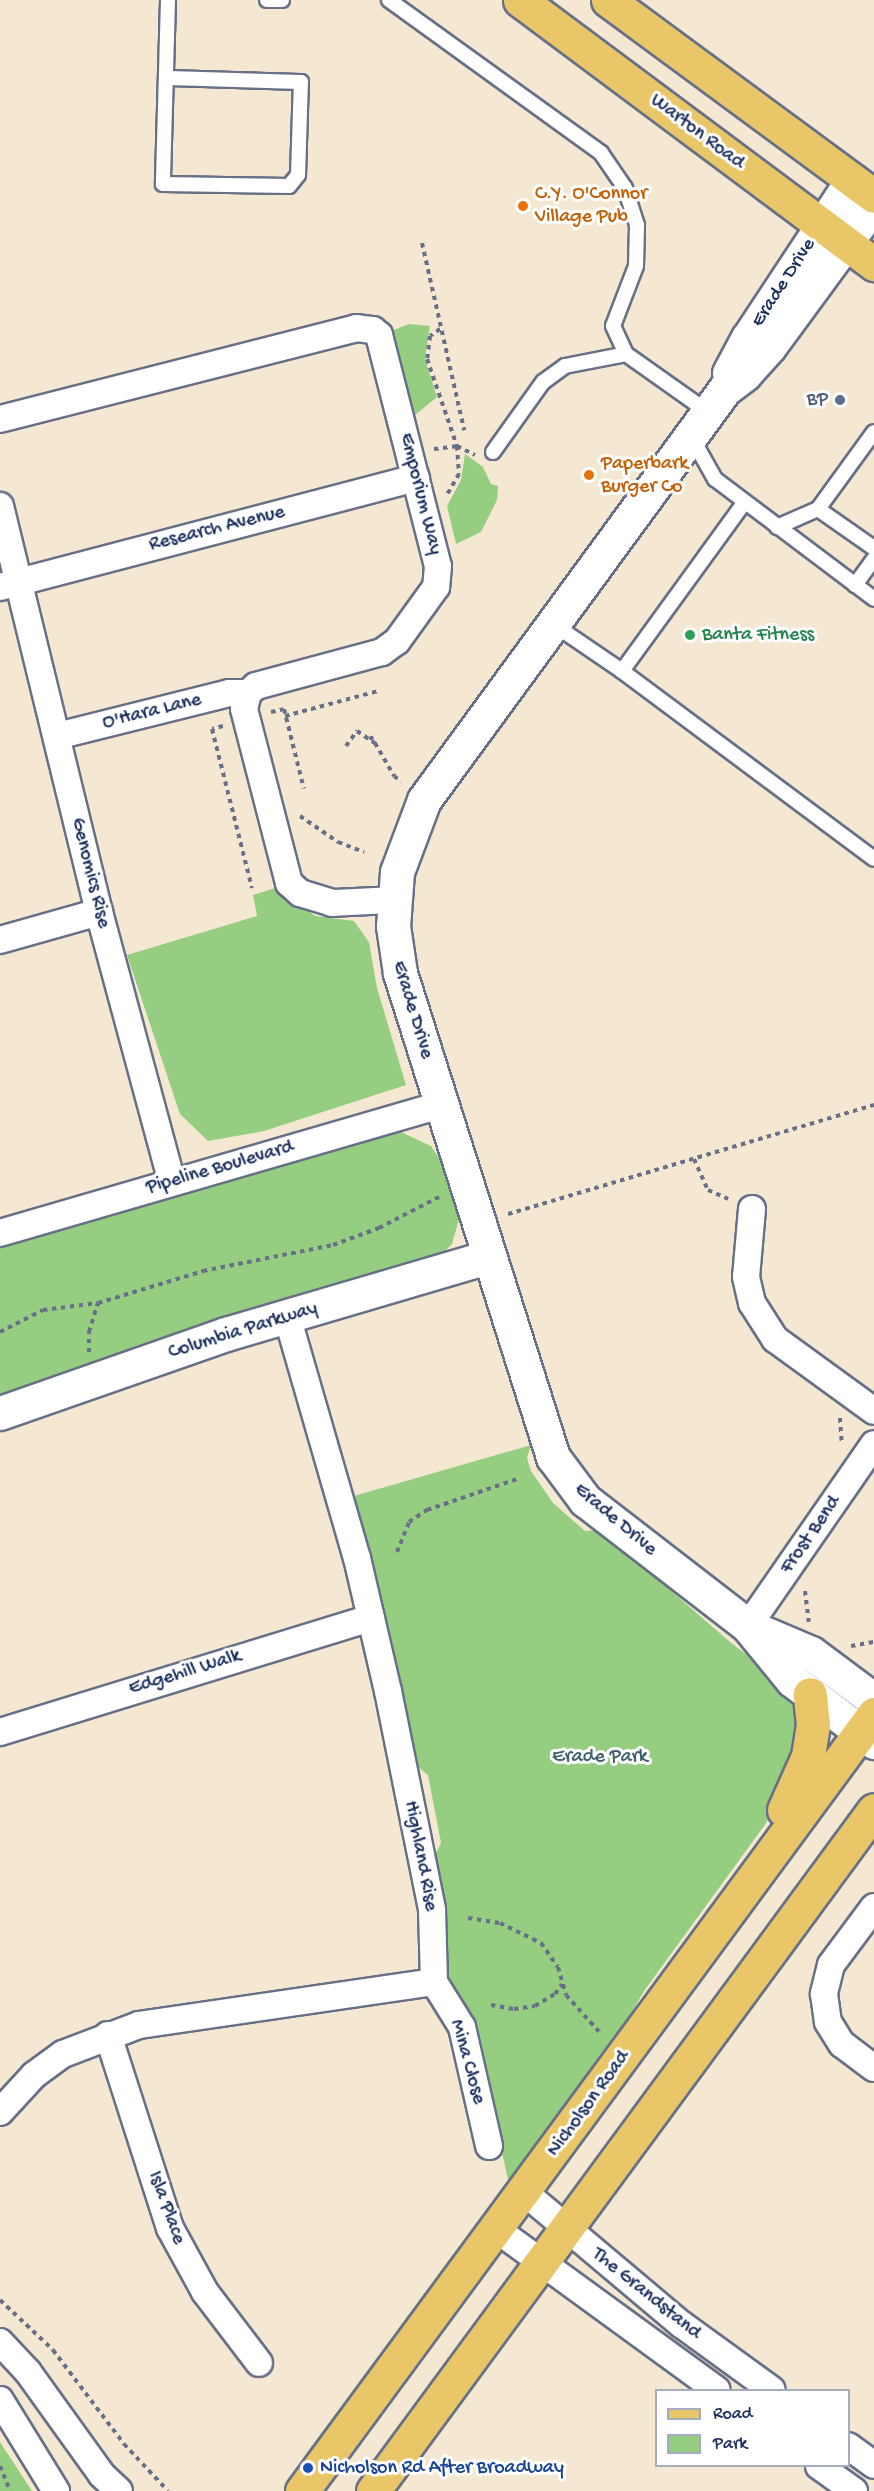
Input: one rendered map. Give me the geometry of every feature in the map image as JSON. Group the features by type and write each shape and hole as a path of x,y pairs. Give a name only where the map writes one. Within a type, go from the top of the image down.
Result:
{"main road":[{"name":"Warton Road","path":"520,0 874,264"},
{"path":"608,0 863,188"},
{"path":"726,1911 794,1793 808,1756 813,1725 810,1694"},
{"name":"Nicholson Road","path":"302,2491 524,2192 726,1911 869,1729"},
{"path":"373,2491 568,2230 874,1810"}],"street":[{"name":"Erade Drive","path":"863,188 833,234 770,347 708,412 424,800 404,848 393,900 393,935 400,973 545,1439 571,1484 598,1511 748,1626 792,1680 810,1694 869,1729"},
{"name":"Erade Drive","path":"833,234 874,204"},
{"name":"Emporium Way","path":"0,418 365,328 373,330 383,342 438,566 436,587 424,609 397,641 382,652 256,686 248,693"},
{"name":"Research Avenue","path":"9,584 416,478"},
{"name":"Genomics Rise","path":"0,506 9,584 57,736 99,912 172,1182"},
{"name":"O'Hara Lane","path":"57,736 229,693 248,693"},
{"path":"248,693 244,709 289,883 300,893 332,903 393,900"},
{"path":"0,940 99,912"},
{"name":"Pipeline Boulevard","path":"0,1233 441,1105"},
{"path":"752,1209 746,1277 752,1303 776,1339 874,1411"},
{"name":"Columbia Parkway","path":"0,1413 226,1334 488,1257"},
{"name":"Highland Rise","path":"286,1316 371,1618 432,1910 434,1982"},
{"name":"Frost Bend","path":"748,1626 874,1444"},
{"name":"Edgehill Walk","path":"0,1732 371,1618"},
{"name":"Erade Drive","path":"748,1626 812,1653 874,1700"},
{"path":"874,1907 831,1965 824,1994 828,2022 842,2044 874,2068"},
{"path":"0,2112 34,2075 63,2054 108,2035 180,2018 434,1982"},
{"name":"Mina Close","path":"434,1982 462,2027 489,2146"},
{"name":"Isla Place","path":"108,2035 170,2228 205,2292 259,2363"},
{"name":"The Grandstand","path":"524,2192 681,2324 769,2389"},
{"name":"The Grandstand","path":"496,2229 714,2389"},
{"path":"0,2342 28,2372 102,2475 119,2491"},
{"path":"0,2400 56,2491"},
{"path":"850,2447 874,2465"},
{"path":"820,2467 854,2491"}],"lane":[{"path":"168,0 168,78 163,184 289,186 298,175 301,82 168,78"},
{"path":"267,0 282,0"},
{"path":"389,0 601,153 625,188 637,225 636,266 613,326 626,354 708,412 715,479 744,503 874,598"},
{"path":"488,457 543,382 565,366 626,354"},
{"path":"777,527 818,509 874,432"},
{"path":"622,671 744,503"},
{"path":"818,509 874,548"},
{"path":"855,585 874,559"},
{"path":"554,624 622,671 874,859"}],"path":[{"path":"422,243 464,430"},
{"path":"440,329 430,336 427,359 457,446 457,481 441,500"},
{"path":"425,451 457,446 488,457"},
{"path":"285,716 378,691"},
{"path":"346,746 357,731 370,740 394,776 406,784"},
{"path":"370,740 375,734"},
{"path":"298,808 294,813 338,842 364,852"},
{"path":"478,1223 874,1105"},
{"path":"694,1159 708,1190 752,1209"},
{"path":"0,1332 43,1310 98,1303 203,1271 333,1245 379,1228 443,1196"},
{"path":"89,1356 89,1332 98,1303"},
{"path":"398,1552 409,1522 427,1510 520,1478"},
{"path":"468,1918 500,1923 541,1943 558,1967 562,1984 575,2008 607,2040"},
{"path":"490,2005 514,2008 535,2006 555,1994 562,1984"},
{"path":"0,2300 53,2350 124,2444 168,2491"},
{"path":"0,2466 10,2491"}],"green space":[{"path":"409,324 430,326 425,359 437,397 414,416 391,331"},
{"path":"465,454 483,467 491,484 498,486 497,500 481,532 456,544 447,506 461,480"},
{"path":"278,887 315,916 354,921 369,942 377,988 406,1085 264,1131 208,1141 180,1114 127,955 257,916 253,895"},
{"path":"401,1132 431,1146 446,1169 459,1219 452,1244 440,1256 0,1399 0,1246 376,1135"},
{"name":"Erade Park","path":"531,1445 527,1458 531,1471 553,1503 585,1531 601,1530 730,1642 787,1686 804,1710 781,1798 764,1826 644,1991 607,2056 310,2463 303,2458 508,2180 474,2021 447,1973 448,1931 434,1857 441,1843 428,1775 417,1766 354,1496"},
{"path":"0,2442 32,2491 0,2491"}],"place":[{"name":"C.Y. O'Connor Village Pub","path":"523,206"},
{"name":"BP","path":"840,400"},
{"name":"Paperbark Burger Co","path":"589,475"},
{"name":"Banta Fitness","path":"690,635"},
{"name":"Nicholson Rd After Broadway","path":"308,2468"}]}
